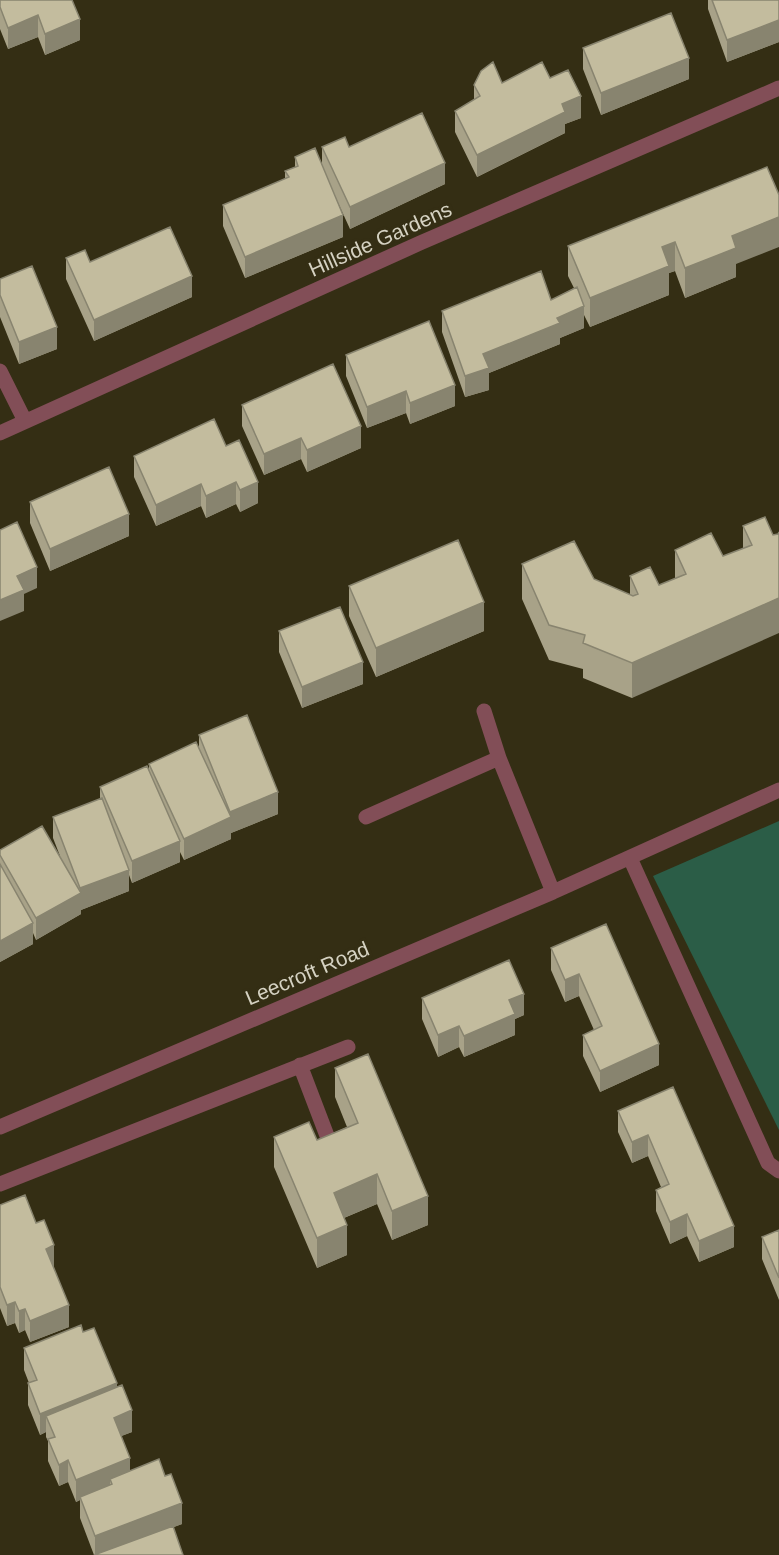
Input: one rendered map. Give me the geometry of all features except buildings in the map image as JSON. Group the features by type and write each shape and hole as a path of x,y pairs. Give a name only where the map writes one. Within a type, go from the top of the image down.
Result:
{"street":[{"name":"Hillside Gardens","path":"0,433 420,243 779,88"},
{"path":"0,371 25,421"},
{"path":"484,711 499,758 553,892"},
{"path":"366,817 499,758"},
{"name":"Leecroft Road","path":"0,1126 553,892 779,790"},
{"path":"630,858 768,1163 779,1171"},
{"path":"0,1184 348,1047"},
{"path":"300,1065 329,1141"}],"green space":[{"path":"779,821 779,1130 653,876"}]}
